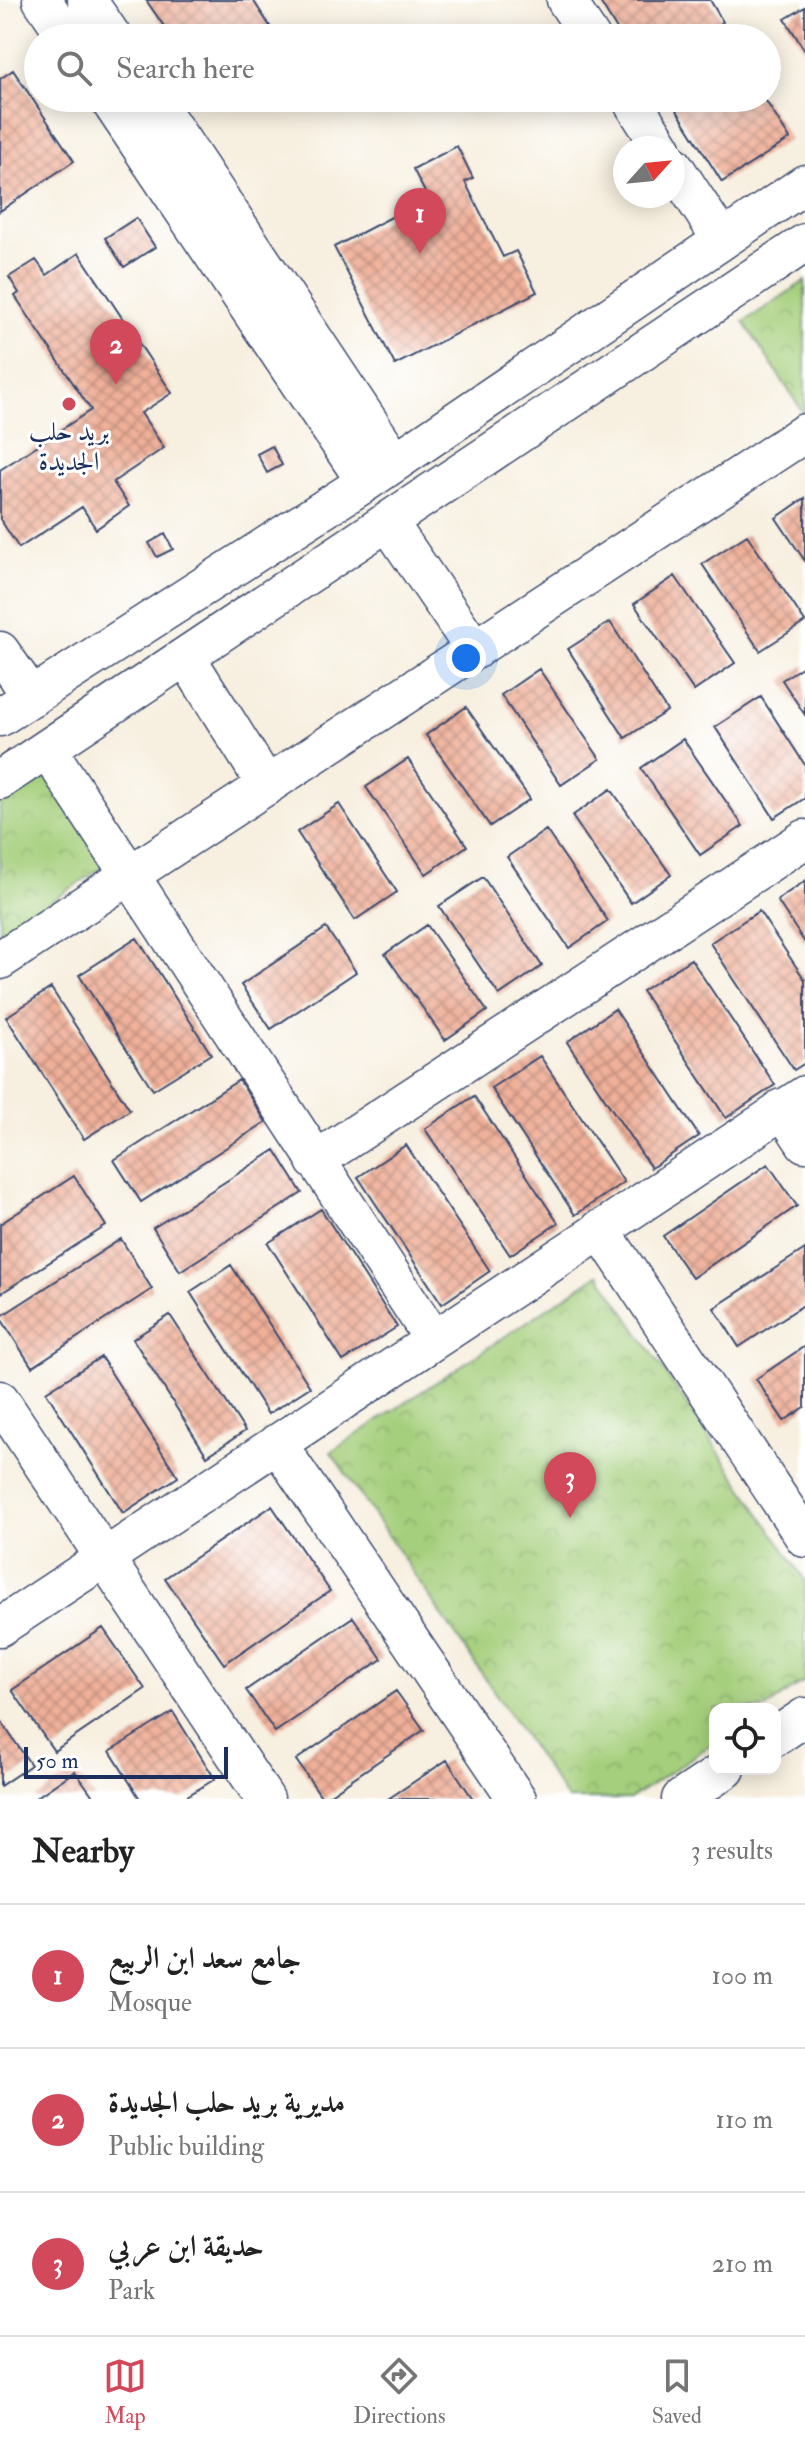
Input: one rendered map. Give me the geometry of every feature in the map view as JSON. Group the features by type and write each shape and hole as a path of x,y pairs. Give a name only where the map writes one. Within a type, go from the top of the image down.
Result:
{"street":[{"path":"42,0 58,24"},
{"path":"87,0 103,24"},
{"path":"566,0 582,24"},
{"path":"118,112 380,471"},
{"path":"162,112 380,471"},
{"path":"639,112 654,136"},
{"path":"685,183 722,240"},
{"path":"0,717 380,471 805,184"},
{"path":"0,780 805,243"},
{"path":"0,960 805,433"},
{"path":"388,522 475,650"},
{"path":"0,651 32,697"},
{"path":"186,657 267,786"},
{"path":"48,750 434,1340"},
{"path":"315,1161 805,839"},
{"path":"0,1627 794,1102 805,1143"},
{"path":"600,1229 805,1538"},
{"path":"0,1400 105,1557 249,1793"},
{"path":"277,1443 517,1799"},
{"path":"781,1733 805,1717"},
{"path":"681,1799 717,1775"}],"green space":[{"path":"805,281 805,413 804,414 744,322"},
{"path":"44,770 106,865 0,935 0,799"},
{"path":"599,1274 805,1580 805,1681 773,1703 709,1703 709,1746 630,1799 567,1799 331,1452"}],"building":[{"path":"146,0 253,0 268,24 162,24"},
{"path":"599,0 710,0 723,22 720,24 614,24"},
{"path":"805,7 805,51 785,19"},
{"path":"13,70 24,86 24,112 41,112 74,161 0,211 0,79"},
{"path":"678,112 773,112 790,139 722,182"},
{"path":"457,146 473,178 465,182 503,257 516,251 537,292 395,365 334,247 428,198 413,169"},
{"path":"136,218 155,247 124,267 105,238"},
{"path":"79,253 172,393 141,413 164,448 113,482 129,506 96,529 82,507 19,548 0,519 0,470 91,410 15,296 19,293 9,277 36,260 47,275"},
{"path":"272,446 282,465 267,473 257,454"},
{"path":"805,498 805,561 776,518"},
{"path":"165,534 173,549 157,557 149,543"},
{"path":"747,535 805,622 760,651 702,564"},
{"path":"675,576 735,663 694,691 634,604"},
{"path":"610,622 667,711 625,738 568,649"},
{"path":"805,665 805,715 782,680"},
{"path":"539,669 600,759 561,785 501,695"},
{"path":"761,697 805,765 805,798 774,818 715,727"},
{"path":"466,707 530,799 490,826 426,735"},
{"path":"683,739 743,826 700,855 641,768"},
{"path":"408,759 467,846 426,874 366,787"},
{"path":"611,789 671,875 631,903 572,816"},
{"path":"339,804 397,892 355,920 297,832"},
{"path":"546,830 608,921 569,948 507,857"},
{"path":"483,877 542,966 499,995 439,906"},
{"path":"805,881 805,943 777,900"},
{"path":"759,911 805,980 805,1063 794,1070 710,943"},
{"path":"427,925 487,1011 445,1040 385,954"},
{"path":"326,928 356,972 271,1029 241,985"},
{"path":"137,938 211,1054 153,1090 79,975"},
{"path":"691,959 775,1085 726,1118 642,991"},
{"path":"51,988 130,1110 84,1139 6,1017"},
{"path":"615,1009 699,1136 651,1168 567,1042"},
{"path":"540,1056 624,1182 575,1215 491,1088"},
{"path":"239,1080 266,1122 141,1202 114,1160"},
{"path":"474,1096 558,1223 510,1255 425,1129"},
{"path":"406,1145 490,1271 442,1304 358,1177"},
{"path":"275,1150 302,1193 180,1271 153,1228"},
{"path":"768,1164 797,1206 692,1278 663,1236"},
{"path":"74,1176 106,1226 0,1294 0,1224"},
{"path":"321,1209 397,1327 343,1361 268,1243"},
{"path":"121,1239 152,1289 32,1367 0,1317"},
{"path":"805,1249 805,1304 739,1347 714,1308"},
{"path":"231,1265 310,1387 268,1414 190,1292"},
{"path":"170,1315 245,1431 207,1456 133,1339"},
{"path":"805,1346 805,1407 784,1421 756,1379"},
{"path":"101,1357 178,1477 123,1513 46,1392"},
{"path":"272,1506 330,1591 224,1664 165,1578"},
{"path":"353,1617 382,1659 275,1732 246,1690"},
{"path":"103,1628 145,1689 54,1751 12,1690"},
{"path":"396,1691 424,1730 323,1799 296,1760"},
{"path":"173,1712 215,1779 182,1799 140,1799 110,1751"},
{"path":"0,1720 31,1765 0,1786"},
{"path":"447,1760 473,1799 388,1799"},
{"path":"75,1771 95,1799 34,1799"}],"place":[{"name":"جامع سعد ابن الربيع","path":"420,254"},
{"name":"مديرية بريد حلب الجديدة","path":"116,385"},
{"name":"بريد حلب الجديدة","path":"69,404"},
{"name":"حديقة ابن عربي","path":"570,1518"}]}
